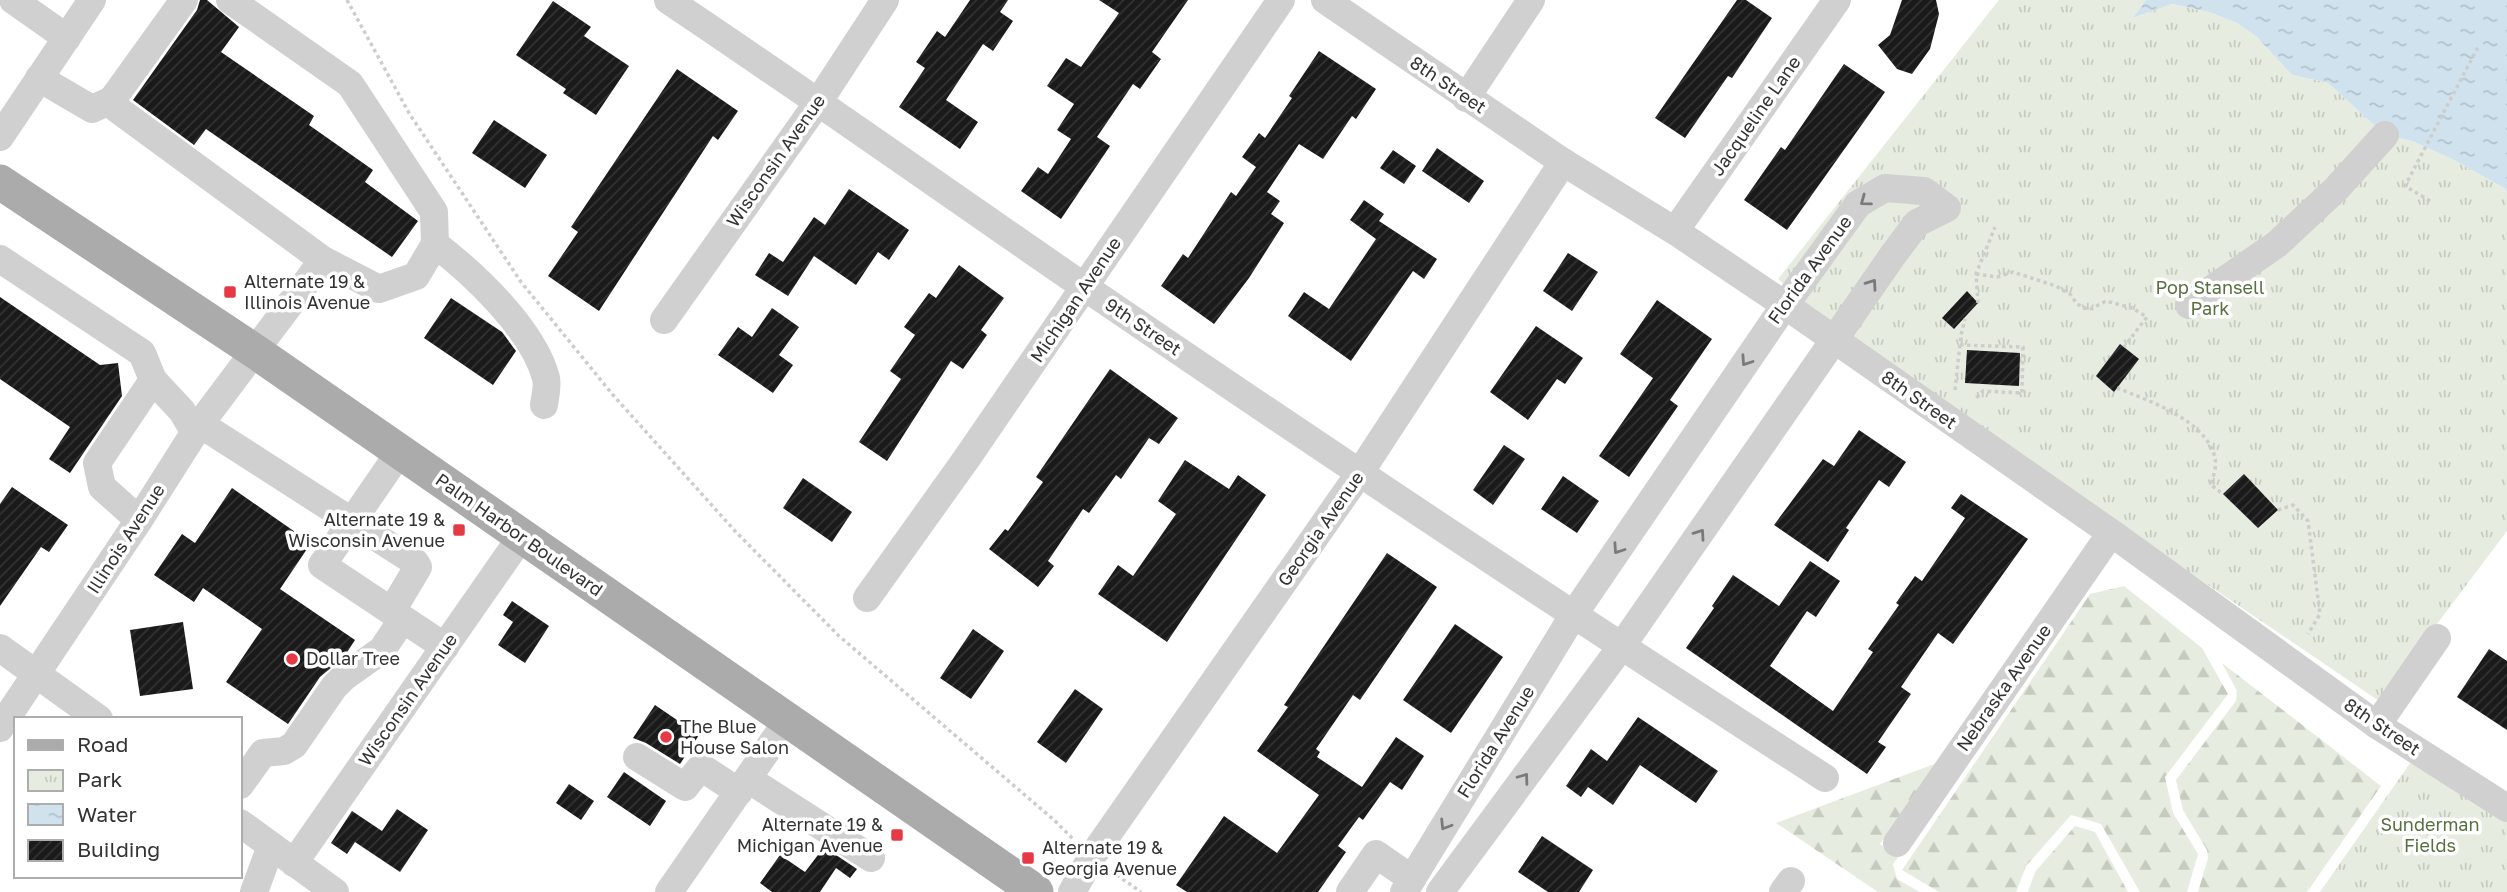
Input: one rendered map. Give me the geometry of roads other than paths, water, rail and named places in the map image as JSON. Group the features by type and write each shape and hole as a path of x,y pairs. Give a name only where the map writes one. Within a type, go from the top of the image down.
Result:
{"main road":[{"name":"Palm Harbor Boulevard","path":"0,181 256,352 1036,892"}],"street":[{"path":"13,0 67,38"},
{"path":"0,137 92,0"},
{"path":"39,78 92,108 112,100 184,0"},
{"path":"112,100 117,108 323,260 379,289 415,276 435,244 434,212 350,84 230,0"},
{"name":"9th Street","path":"668,0 819,101 1359,474 1825,778"},
{"name":"Wisconsin Avenue","path":"664,320 819,101 886,0"},
{"name":"Michigan Avenue","path":"867,598 1085,287 1281,0"},
{"name":"8th Street","path":"1325,0 1466,98 1675,231 1785,305 2111,533 2377,725 2507,808"},
{"path":"1466,98 1531,0"},
{"name":"Jacqueline Lane","path":"1675,231 1837,0"},
{"path":"2189,305 2277,244 2336,189 2385,135"},
{"name":"Georgia Avenue","path":"1072,892 1091,858 1359,474 1563,162"},
{"name":"Florida Avenue","path":"1408,885 1574,614 1785,305 1858,204 1885,188 1924,191 1947,208 1917,223 1621,647 1440,892"},
{"path":"435,244 471,272 528,341 547,379 544,405"},
{"path":"0,259 142,353 153,380 198,429 415,562 418,566 393,609 399,617"},
{"name":"Illinois Avenue","path":"0,728 198,429 323,260"},
{"path":"139,520 102,487 97,463 153,380"},
{"path":"399,453 322,565 445,647"},
{"name":"Nebraska Avenue","path":"1897,843 2111,533"},
{"name":"Wisconsin Avenue","path":"294,863 521,537"},
{"path":"242,782 263,753 284,751 294,745 334,687 382,650 399,617"},
{"path":"2377,725 2437,638"},
{"path":"0,648 96,717"},
{"path":"680,888 788,720"},
{"path":"637,757 685,787 701,767 744,785 871,858"},
{"path":"242,824 335,892"},
{"path":"254,892 271,846"},
{"path":"1350,892 1377,854 1408,885"}],"water":[{"path":"2146,0 2507,0 2507,192 2452,159 2412,141 2385,135 2328,83 2292,75 2257,37 2237,23 2209,12 2172,4 2133,18"}],"place":[{"name":"Alternate 19 & Illinois Avenue","path":"230,292"},
{"name":"Alternate 19 & Wisconsin Avenue","path":"459,530"},
{"name":"Dollar Tree","path":"292,659"},
{"name":"The Blue House Salon","path":"666,737"},
{"name":"Alternate 19 & Michigan Avenue","path":"897,835"},
{"name":"Alternate 19 & Georgia Avenue","path":"1028,858"}],"park label":[{"name":"Pop Stansell Park","path":"2210,298"},
{"name":"Sunderman Fields","path":"2430,835"}]}
